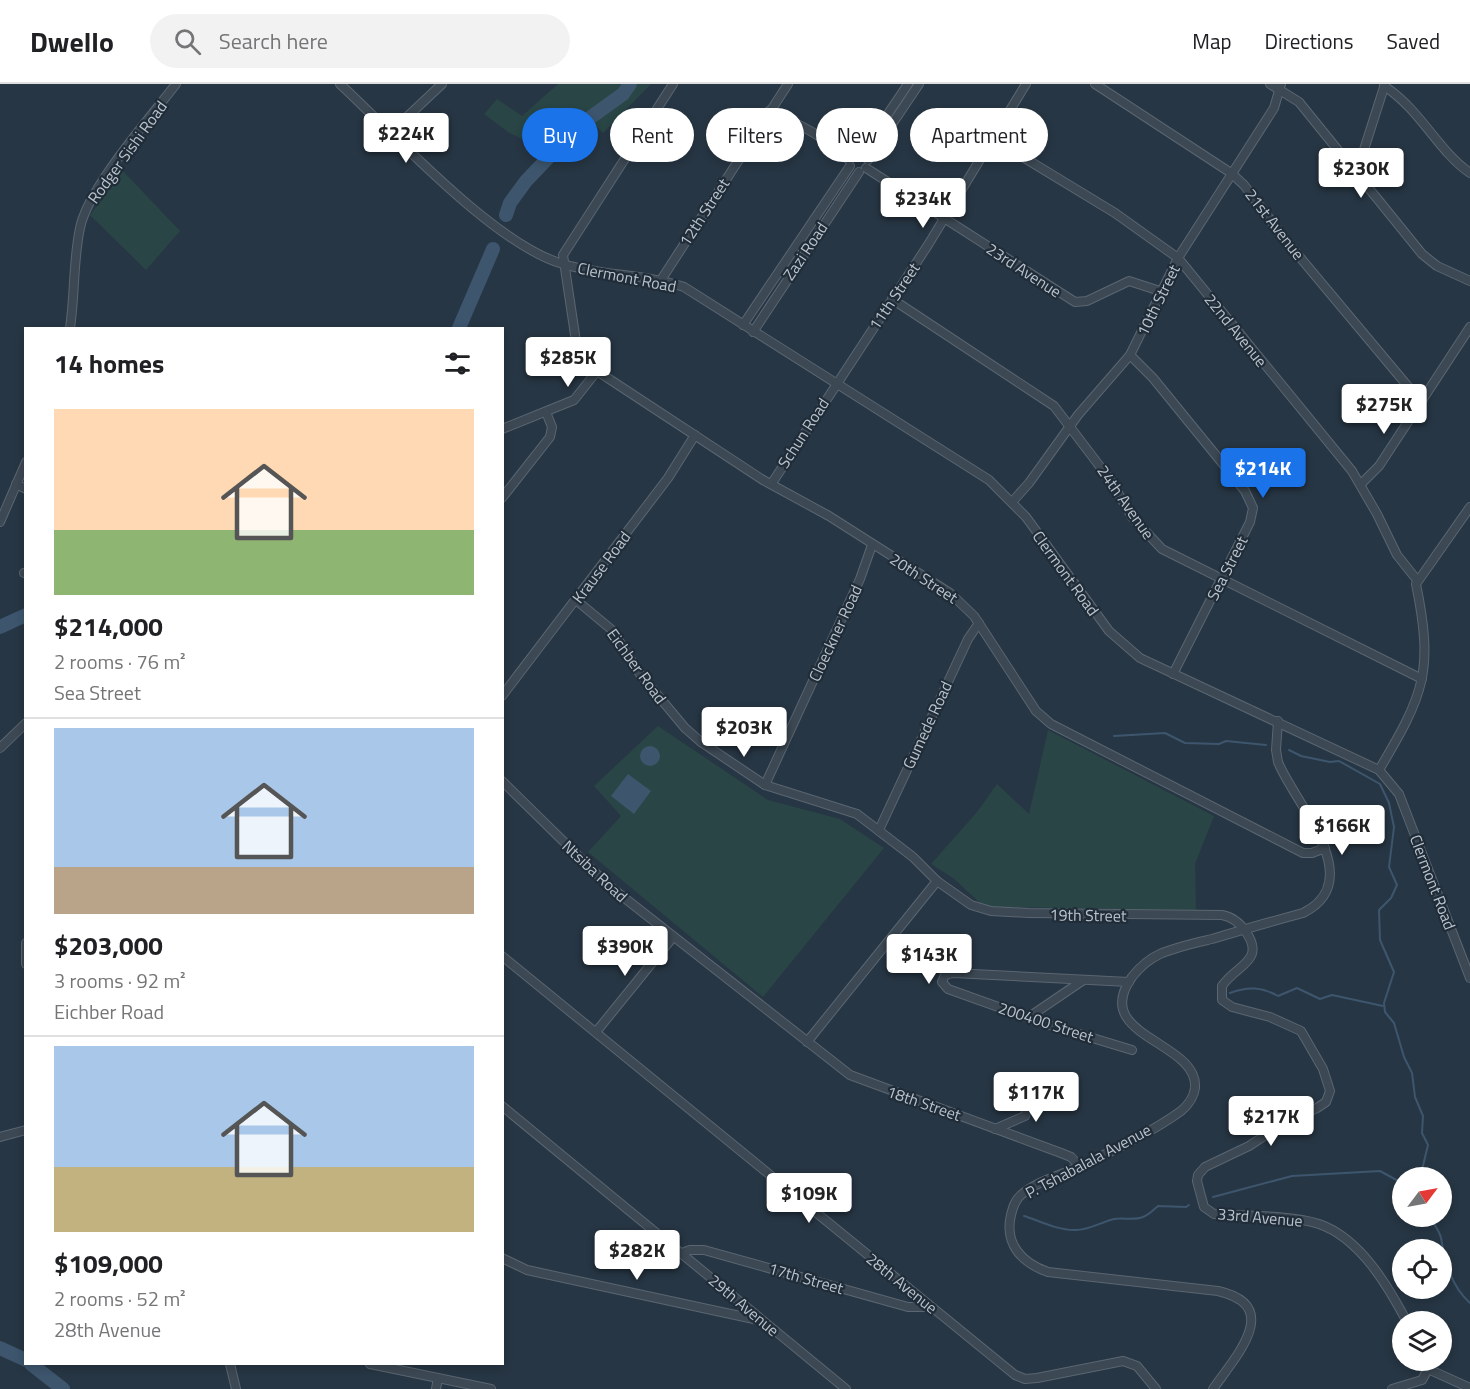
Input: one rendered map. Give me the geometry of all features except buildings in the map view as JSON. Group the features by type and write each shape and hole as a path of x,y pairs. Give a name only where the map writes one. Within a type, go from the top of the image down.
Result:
{"street":[{"name":"Rodger Sishi Road","path":"70,327 80,228 85,211 101,183 176,84"},
{"name":"Clermont Road","path":"340,84 493,223 532,250 562,264 612,276 661,280 697,294 836,385 975,470 1013,501 1116,639 1140,657 1379,770 1399,794 1470,978"},
{"path":"391,132 442,84"},
{"path":"562,264 563,255 568,246 673,84"},
{"name":"12th Street","path":"772,108 788,84"},
{"name":"Zazi Road","path":"891,108 908,84"},
{"name":"Zazi Road","path":"753,332 919,84"},
{"name":"11th Street","path":"1013,108 1026,84"},
{"name":"21st Avenue","path":"1095,84 1231,173 1244,185 1288,243 1421,402"},
{"path":"1270,84 1281,87 1299,102 1422,254 1437,266 1470,281"},
{"path":"1354,169 1361,159 1384,85 1413,109 1454,158 1470,172"},
{"name":"10th Street","path":"1013,501 1029,483 1070,426 1130,355 1178,258 1274,108 1281,87"},
{"name":"12th Street","path":"661,280 737,162"},
{"name":"Zazi Road","path":"743,326 852,162"},
{"path":"858,162 864,167"},
{"path":"858,162 864,167"},
{"name":"11th Street","path":"836,385 981,162"},
{"name":"22nd Avenue","path":"1031,162 1115,213 1178,258 1361,484 1397,555 1417,580"},
{"name":"23rd Avenue","path":"864,167 1075,302 1087,301 1129,281 1160,291"},
{"name":"20th Street","path":"562,264 577,348 583,359 597,371 695,435 950,593 969,610 1036,711 1051,724 1303,853 1312,853 1325,848"},
{"name":"24th Avenue","path":"892,298 1048,401 1070,426 1111,481 1132,517 1155,544 1422,679"},
{"path":"1361,484 1379,466 1470,327"},
{"name":"Sea Street","path":"1130,355 1153,378 1250,499 1252,516 1173,674"},
{"path":"504,428 574,400 597,371"},
{"name":"Schun Road","path":"772,483 836,385"},
{"path":"504,495 550,437 552,427 546,412"},
{"name":"Krause Road","path":"504,693 668,478 695,435"},
{"path":"0,522 24,466"},
{"path":"16,484 24,488"},
{"path":"1379,770 1408,721 1420,692 1425,632 1417,580 1470,507"},
{"name":"Cloeckner Road","path":"765,785 860,579 872,545"},
{"name":"Eichber Road","path":"576,600 612,630 640,675 685,728 738,769 765,785 850,810 879,830 937,880"},
{"name":"Gumede Road","path":"879,830 968,639 979,623"},
{"path":"1130,982 1141,968 1160,954 1303,913 1317,904 1330,879 1330,860 1278,762 1276,750 1278,721"},
{"path":"0,748 24,725"},
{"name":"Ntsiba Road","path":"504,784 584,864 807,1042"},
{"path":"807,1042 937,880"},
{"name":"19th Street","path":"937,880 971,905 991,911 1110,916 1222,915 1232,918 1244,929"},
{"name":"33rd Avenue","path":"1244,929 1252,944 1253,952 1248,961 1222,986 1222,1000 1232,1007 1270,1017 1301,1031 1323,1068 1330,1091 1326,1102 1317,1108 1284,1123 1249,1146 1201,1170 1197,1181 1204,1207 1214,1214 1308,1221 1332,1230 1375,1268 1400,1311"},
{"path":"596,1032 673,937"},
{"name":"28th Avenue","path":"504,958 1018,1377 1037,1378 1123,1361 1137,1366 1156,1389"},
{"name":"200400 Street","path":"1130,982 963,973 948,973 943,977 942,982 948,989 1132,1050"},
{"path":"1029,1017 1083,980"},
{"name":"P. Tshabalala Avenue","path":"1130,982 1124,1001 1130,1022 1141,1034 1189,1065 1195,1090 1186,1107 1179,1112 1080,1167 1032,1187 1019,1197 1009,1230 1016,1252 1029,1264 1048,1272 1218,1291 1237,1297 1250,1312 1251,1329 1213,1389"},
{"name":"18th Street","path":"807,1042 856,1079 1067,1155 1080,1167"},
{"path":"995,1129 1025,1116 1029,1103 1025,1090"},
{"name":"29th Avenue","path":"504,1108 846,1389"},
{"path":"0,1137 24,1131"},
{"name":"17th Street","path":"682,1253 690,1250 704,1250 908,1307 931,1307"},
{"path":"504,1259 527,1270 764,1322"},
{"path":"230,1365 236,1389"},
{"path":"375,1365 491,1389"},
{"path":"1392,1389 1417,1383 1424,1371"},
{"path":"1438,1371 1470,1388"},
{"path":"436,1389 438,1378"}],"green space":[{"path":"558,84 651,84 627,108 610,108 610,126 603,133 598,128 598,108 531,108"},
{"path":"497,99 522,116 522,139 484,114"},
{"path":"123,171 180,231 146,270 90,215"},
{"path":"658,726 768,800 840,819 884,848 763,997 588,852 621,816 594,786"},
{"path":"1048,730 1214,816 1195,864 1196,910 991,907 981,904 953,878 931,864 977,812 997,784 1029,814"}],"water":[{"path":"646,746 654,746 660,752 660,760 654,766 646,766 640,760 640,752"},
{"path":"628,774 651,791 634,814 611,796"}],"waterway":[{"path":"506,215 510,203 526,181 548,158 555,143 623,94 630,84"},
{"path":"459,327 493,249"},
{"path":"0,627 24,616"},
{"path":"1114,736 1165,733 1185,743 1219,744 1226,741 1266,745"},
{"path":"1289,750 1301,756 1330,762 1339,761 1380,784 1389,803 1394,827 1389,867 1397,885 1391,898 1379,910 1380,940 1394,972 1384,1003 1385,1012 1394,1023 1404,1057 1412,1073 1415,1097 1423,1116 1422,1133 1428,1145 1423,1167"},
{"path":"1230,993 1255,988 1278,996 1297,988 1320,999 1332,995 1383,1006"},
{"path":"1213,1197 1292,1176 1380,1171 1392,1178"},
{"path":"1024,1216 1061,1229 1079,1230 1114,1219 1139,1218 1158,1206 1186,1207 1189,1205"},
{"path":"1436,1227 1454,1281 1470,1303"},
{"path":"0,1348 24,1359"},
{"path":"32,1365 63,1389"}]}
